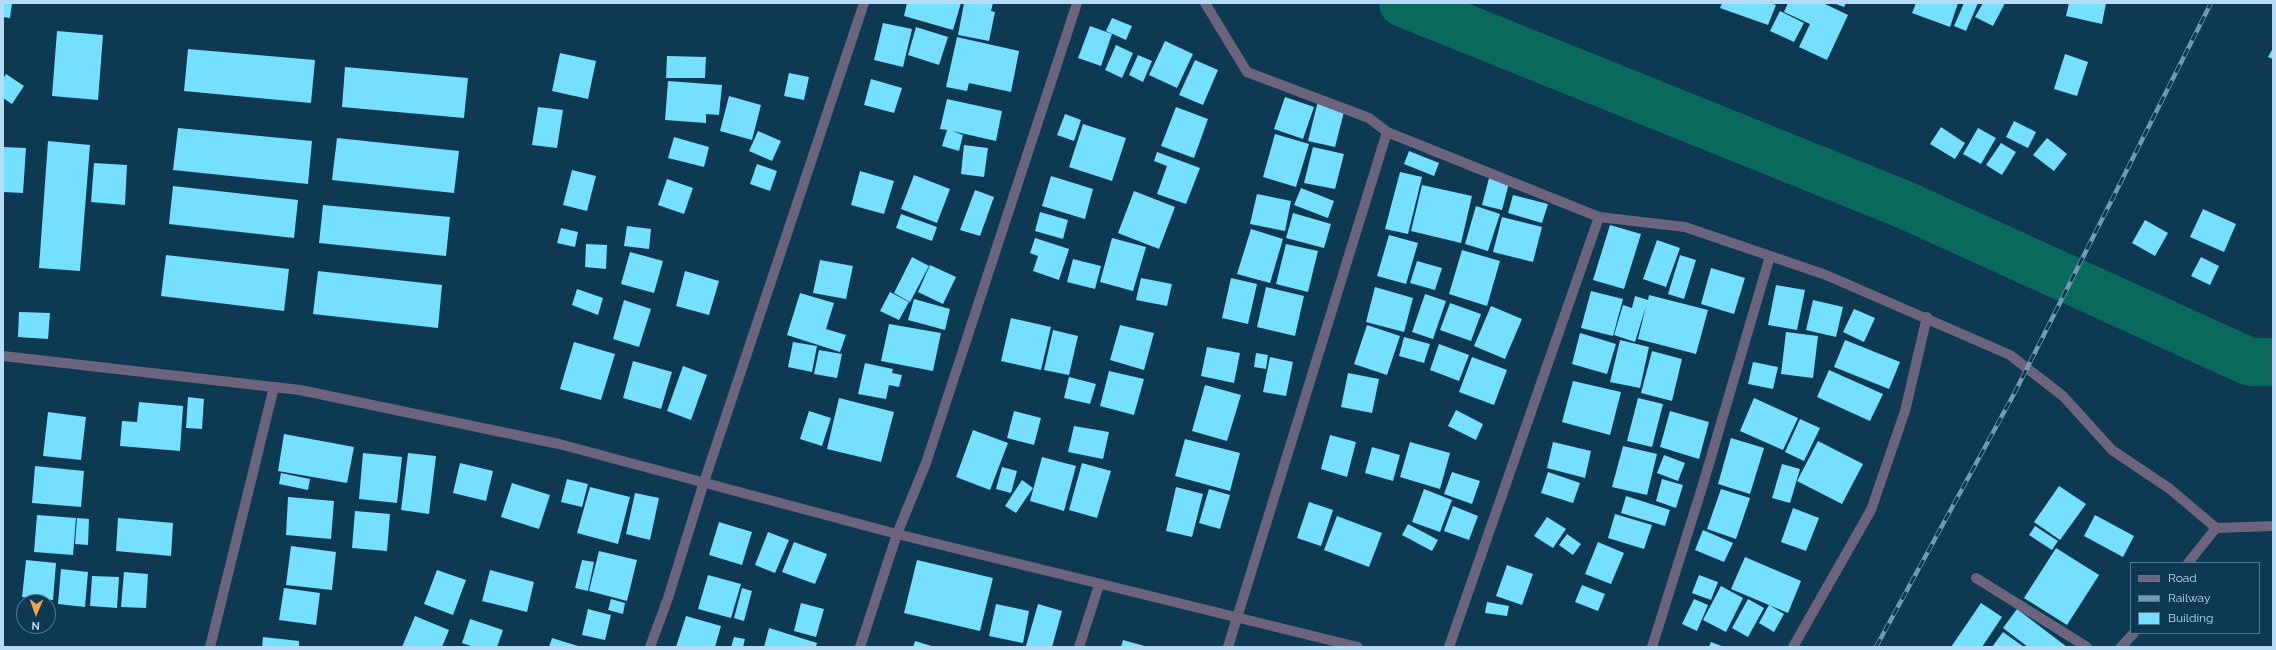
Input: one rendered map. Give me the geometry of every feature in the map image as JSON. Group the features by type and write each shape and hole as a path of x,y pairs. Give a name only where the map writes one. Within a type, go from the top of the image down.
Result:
{"street":[{"path":"650,647 668,598 704,482 864,3"},
{"path":"860,647 897,534 926,463 1077,3"},
{"path":"1205,3 1247,72 1369,118 1387,132 1599,217 1686,227 1826,275 1927,317 2010,355 2063,396 2112,450 2170,490 2216,528 2273,526"},
{"path":"1228,647 1387,132"},
{"path":"1449,647 1599,217"},
{"path":"1652,647 1704,481 1770,256"},
{"path":"1794,647 1871,510 1905,411 1927,317"},
{"path":"3,356 300,390 559,444 897,534 1099,585 1238,617 1358,647"},
{"path":"210,647 274,387"},
{"path":"2189,562 2216,528"},
{"path":"1976,578 2087,647"},
{"path":"1079,647 1099,585"},
{"path":"2121,647 2133,634"}],"building":[{"path":"3,3 12,3 10,18 3,17"},
{"path":"907,3 961,3 953,30 904,16"},
{"path":"964,3 993,3 991,11 995,12 989,41 958,35"},
{"path":"1722,3 1770,3 1776,5 1768,25 1720,8"},
{"path":"1788,3 1823,3 1848,15 1827,60 1799,47 1810,24 1784,12"},
{"path":"1833,3 1846,3 1844,7"},
{"path":"1916,3 1958,3 1950,27 1912,13"},
{"path":"1964,3 1978,3 1966,31 1954,26"},
{"path":"1983,3 2005,3 1993,26 1975,17"},
{"path":"2069,3 2106,3 2102,24 2066,16"},
{"path":"1780,11 1804,23 1794,42 1770,31"},
{"path":"1112,18 1132,26 1126,40 1106,31"},
{"path":"883,23 912,29 903,67 874,60"},
{"path":"1090,26 1112,34 1101,66 1078,58"},
{"path":"916,27 948,37 939,65 908,55"},
{"path":"57,31 103,35 98,100 52,96"},
{"path":"957,37 1019,51 1011,92 969,83 967,91 946,87"},
{"path":"1165,41 1193,54 1177,88 1149,75"},
{"path":"1116,45 1133,53 1122,78 1105,70"},
{"path":"2273,48 2273,59 2268,57"},
{"path":"188,49 315,60 311,103 184,91"},
{"path":"560,53 596,61 588,99 552,91"},
{"path":"2065,54 2088,62 2077,96 2054,89"},
{"path":"1138,55 1152,61 1143,82 1129,75"},
{"path":"667,56 706,57 705,78 666,78"},
{"path":"1195,60 1218,70 1203,105 1179,95"},
{"path":"345,67 468,78 464,118 342,107"},
{"path":"789,73 809,77 804,100 784,96"},
{"path":"6,74 24,86 12,104 3,98 3,79"},
{"path":"871,79 902,88 894,113 864,105"},
{"path":"668,81 722,85 719,115 706,114 706,123 665,120"},
{"path":"729,96 761,105 752,140 720,131"},
{"path":"1285,97 1314,107 1303,139 1274,129"},
{"path":"947,99 1002,111 996,141 952,131 963,135 959,151 942,146 947,130 940,129"},
{"path":"1318,101 1345,108 1335,147 1308,141"},
{"path":"538,107 563,110 557,148 532,145"},
{"path":"1176,107 1208,119 1194,158 1161,146"},
{"path":"1065,114 1081,120 1074,141 1057,135"},
{"path":"2014,121 2036,132 2028,148 2006,137"},
{"path":"1083,124 1126,138 1112,181 1069,167"},
{"path":"1941,127 1965,143 1955,159 1930,144"},
{"path":"178,128 312,141 308,184 173,170"},
{"path":"1978,128 1996,138 1981,164 1963,154"},
{"path":"758,131 781,141 772,161 749,151"},
{"path":"1275,134 1309,144 1296,187 1263,177"},
{"path":"674,137 709,147 704,167 668,158"},
{"path":"337,138 459,151 454,193 332,180"},
{"path":"2047,138 2067,154 2054,171 2033,155"},
{"path":"48,141 90,145 80,271 39,268"},
{"path":"2001,143 2016,152 2002,175 1986,165"},
{"path":"964,145 988,148 984,177 961,174"},
{"path":"3,147 26,148 23,193 3,192"},
{"path":"1313,147 1344,154 1335,189 1304,183"},
{"path":"1409,151 1439,163 1434,176 1404,164"},
{"path":"1157,152 1200,168 1186,204 1157,194 1167,166 1154,161"},
{"path":"94,163 127,165 125,205 91,202"},
{"path":"757,164 777,171 770,191 750,184"},
{"path":"572,170 596,176 587,211 563,205"},
{"path":"860,171 894,181 884,214 851,205"},
{"path":"1400,172 1422,177 1408,234 1385,229"},
{"path":"914,175 950,189 937,223 901,209"},
{"path":"1051,176 1093,189 1085,219 1042,206"},
{"path":"1489,178 1509,183 1502,210 1482,205"},
{"path":"667,179 693,188 684,214 658,205"},
{"path":"1422,185 1472,196 1461,243 1411,231"},
{"path":"173,186 298,200 294,238 169,224"},
{"path":"1301,188 1334,201 1328,218 1294,205"},
{"path":"975,190 994,197 980,236 960,230"},
{"path":"1134,191 1175,207 1159,249 1118,233"},
{"path":"1257,194 1291,201 1285,231 1250,224"},
{"path":"1513,195 1548,204 1542,223 1508,213"},
{"path":"323,205 450,217 446,256 319,243"},
{"path":"1476,206 1500,214 1488,251 1465,244"},
{"path":"2203,209 2236,224 2224,252 2190,237"},
{"path":"1040,212 1068,220 1063,239 1035,231"},
{"path":"1293,213 1331,224 1324,248 1286,238"},
{"path":"901,214 937,227 932,241 896,228"},
{"path":"1502,217 1542,227 1533,262 1493,252"},
{"path":"2145,220 2168,233 2155,256 2132,243"},
{"path":"1610,225 1641,234 1624,289 1593,280"},
{"path":"627,226 651,229 649,249 624,246"},
{"path":"561,228 578,232 575,247 557,243"},
{"path":"1251,229 1283,239 1270,283 1237,274"},
{"path":"1389,235 1418,243 1406,284 1377,276"},
{"path":"1035,238 1069,249 1059,280 1033,271 1038,256 1030,253"},
{"path":"1112,238 1146,247 1133,291 1100,282"},
{"path":"1657,240 1680,248 1666,287 1643,279"},
{"path":"586,244 607,245 606,269 585,267"},
{"path":"1286,244 1318,251 1308,292 1276,284"},
{"path":"1462,250 1500,261 1487,306 1449,294"},
{"path":"630,252 663,261 654,293 621,284"},
{"path":"166,255 289,269 284,311 161,296"},
{"path":"1680,255 1696,260 1684,299 1668,294"},
{"path":"912,257 929,266 910,302 894,293"},
{"path":"2201,257 2219,266 2210,285 2191,276"},
{"path":"1073,259 1101,266 1095,289 1067,282"},
{"path":"820,260 853,266 846,299 813,293"},
{"path":"1417,261 1442,268 1435,290 1410,283"},
{"path":"930,265 956,277 943,304 918,292"},
{"path":"1711,268 1745,278 1734,314 1701,304"},
{"path":"318,271 442,285 438,328 313,314"},
{"path":"685,271 719,281 709,315 676,306"},
{"path":"1141,278 1172,284 1167,306 1136,300"},
{"path":"1231,278 1257,284 1248,324 1222,318"},
{"path":"1776,285 1805,290 1797,330 1768,325"},
{"path":"1266,287 1304,296 1295,336 1257,327"},
{"path":"1375,287 1413,298 1404,332 1366,322"},
{"path":"577,289 603,298 598,315 572,305"},
{"path":"1591,291 1623,299 1613,336 1581,328"},
{"path":"890,292 909,302 899,320 880,311"},
{"path":"800,293 834,303 826,329 846,335 840,352 787,335"},
{"path":"1425,294 1446,301 1433,339 1412,332"},
{"path":"1649,295 1708,310 1696,354 1638,339 1646,306 1635,342 1614,335 1623,305 1632,308 1635,296 1648,300"},
{"path":"914,299 950,309 945,330 908,320"},
{"path":"624,300 651,309 639,347 613,339"},
{"path":"1813,300 1843,307 1836,337 1806,330"},
{"path":"1450,303 1481,314 1471,341 1440,330"},
{"path":"1491,306 1522,319 1505,359 1474,346"},
{"path":"1854,309 1875,318 1864,342 1843,332"},
{"path":"19,312 50,313 48,339 18,337"},
{"path":"1011,318 1051,327 1041,370 1001,361"},
{"path":"889,324 941,333 933,371 881,361"},
{"path":"1120,325 1154,333 1144,370 1110,360"},
{"path":"1367,325 1400,336 1387,375 1354,364"},
{"path":"1053,330 1078,336 1069,375 1044,370"},
{"path":"1786,332 1818,336 1813,378 1781,374"},
{"path":"1580,333 1616,344 1607,374 1572,364"},
{"path":"1404,337 1430,344 1424,363 1399,356"},
{"path":"1620,340 1649,347 1640,388 1610,382"},
{"path":"1845,340 1900,362 1889,389 1834,367"},
{"path":"574,342 615,354 601,400 560,389"},
{"path":"793,342 817,346 812,372 788,367"},
{"path":"1439,344 1469,355 1459,381 1430,370"},
{"path":"1207,347 1240,353 1234,383 1201,376"},
{"path":"819,350 842,354 837,378 814,374"},
{"path":"1652,351 1682,359 1672,401 1641,393"},
{"path":"1256,353 1268,355 1266,369 1254,367"},
{"path":"1270,357 1293,362 1286,396 1263,392"},
{"path":"1472,357 1507,370 1494,405 1459,392"},
{"path":"633,361 672,372 661,409 623,398"},
{"path":"1753,362 1778,367 1773,389 1748,384"},
{"path":"865,363 893,369 892,373 902,375 899,387 889,385 886,399 858,394"},
{"path":"683,366 707,375 691,420 667,411"},
{"path":"1829,370 1883,394 1870,421 1817,397"},
{"path":"1109,371 1144,379 1134,415 1100,406"},
{"path":"1348,373 1379,379 1372,413 1341,407"},
{"path":"1069,377 1096,384 1090,404 1064,398"},
{"path":"1573,381 1621,392 1610,435 1562,422"},
{"path":"1205,385 1241,395 1227,441 1192,431"},
{"path":"188,397 204,399 202,429 186,428"},
{"path":"839,398 894,412 881,462 827,449"},
{"path":"1638,398 1663,404 1652,447 1627,441"},
{"path":"1754,398 1798,418 1783,450 1740,431"},
{"path":"139,402 183,406 180,451 120,446 122,421 137,422"},
{"path":"1456,410 1483,424 1476,440 1448,426"},
{"path":"809,411 831,418 822,446 800,439"},
{"path":"1014,411 1041,418 1034,445 1007,438"},
{"path":"1670,411 1709,422 1699,459 1660,447"},
{"path":"48,412 86,417 81,460 43,456"},
{"path":"1800,419 1820,428 1804,461 1785,452"},
{"path":"1074,426 1109,432 1103,459 1068,452"},
{"path":"973,430 1008,443 990,490 956,477"},
{"path":"284,434 354,447 347,483 278,471"},
{"path":"1330,435 1356,442 1347,477 1321,469"},
{"path":"1731,438 1764,448 1750,494 1718,484"},
{"path":"1185,439 1240,453 1230,491 1175,476"},
{"path":"1818,441 1863,464 1842,504 1797,481"},
{"path":"1410,442 1450,453 1440,489 1400,477"},
{"path":"1553,442 1591,451 1585,478 1547,468"},
{"path":"1623,446 1657,454 1647,495 1612,487"},
{"path":"1372,447 1400,455 1393,481 1365,473"},
{"path":"363,453 402,457 397,503 359,499"},
{"path":"408,453 436,456 429,514 401,510"},
{"path":"1664,455 1685,463 1678,481 1657,473"},
{"path":"1042,457 1076,466 1064,511 1030,501"},
{"path":"460,463 493,471 486,501 453,493"},
{"path":"1082,463 1111,471 1097,518 1069,510"},
{"path":"1782,464 1800,469 1790,503 1772,498"},
{"path":"35,466 84,471 81,507 32,503"},
{"path":"1002,467 1017,471 1011,493 996,489"},
{"path":"1452,472 1480,481 1472,504 1444,494"},
{"path":"1548,472 1580,483 1573,503 1541,493"},
{"path":"281,473 310,479 308,490 279,484"},
{"path":"567,479 588,484 582,507 561,502"},
{"path":"1662,479 1683,485 1676,508 1656,501"},
{"path":"1022,480 1033,488 1016,513 1005,506"},
{"path":"512,483 550,495 539,529 501,517"},
{"path":"2059,486 2086,504 2060,540 2034,522"},
{"path":"590,487 630,497 618,544 577,533"},
{"path":"1176,487 1203,494 1192,537 1166,531"},
{"path":"1209,489 1230,495 1220,529 1199,523"},
{"path":"1424,489 1452,500 1440,532 1412,522"},
{"path":"1721,489 1750,498 1736,539 1707,529"},
{"path":"635,493 659,498 650,540 626,534"},
{"path":"1626,496 1670,510 1665,526 1621,513"},
{"path":"288,497 334,501 331,539 286,535"},
{"path":"1309,502 1333,510 1321,546 1297,538"},
{"path":"1453,506 1478,516 1469,540 1444,531"},
{"path":"1793,508 1819,518 1806,551 1781,542"},
{"path":"355,511 390,514 387,551 352,548"},
{"path":"1615,514 1652,525 1644,549 1608,538"},
{"path":"37,515 76,518 73,555 34,552"},
{"path":"2095,515 2134,536 2123,557 2084,536"},
{"path":"1337,516 1382,533 1369,567 1324,550"},
{"path":"1547,517 1566,529 1553,548 1534,536"},
{"path":"77,518 89,519 88,545 75,544"},
{"path":"118,518 173,523 171,556 116,551"},
{"path":"719,522 752,532 742,565 709,555"},
{"path":"1408,524 1438,540 1432,551 1402,535"},
{"path":"2035,526 2058,541 2052,550 2029,535"},
{"path":"1703,530 1733,543 1724,562 1695,550"},
{"path":"768,532 789,540 775,573 755,565"},
{"path":"1567,534 1581,544 1573,555 1559,545"},
{"path":"794,542 827,554 815,584 782,572"},
{"path":"1598,542 1624,553 1611,584 1585,574"},
{"path":"291,546 336,552 332,590 286,585"},
{"path":"2056,548 2099,575 2067,625 2024,598"},
{"path":"599,551 637,560 627,601 589,591"},
{"path":"1745,557 1801,581 1788,613 1731,589"},
{"path":"26,560 56,563 53,594 22,594"},
{"path":"582,560 594,562 588,591 575,588"},
{"path":"917,560 993,578 980,631 904,613"},
{"path":"1507,565 1533,574 1522,605 1496,596"},
{"path":"61,569 88,572 85,607 58,604"},
{"path":"437,570 466,580 453,615 424,604"},
{"path":"490,570 534,582 527,612 482,601"},
{"path":"124,572 148,574 146,608 121,607"},
{"path":"708,575 741,584 731,618 698,609"},
{"path":"1699,575 1718,582 1711,600 1692,593"},
{"path":"92,576 119,577 117,608 90,606"},
{"path":"1582,585 1605,594 1598,611 1575,602"},
{"path":"1721,586 1743,598 1726,632 1703,620"},
{"path":"284,588 320,593 316,625 279,620"},
{"path":"742,588 752,591 744,621 734,618"},
{"path":"611,599 625,603 623,614 608,610"},
{"path":"1694,599 1708,605 1697,631 1682,624"},
{"path":"1748,599 1764,608 1748,637 1732,628"},
{"path":"1487,602 1509,606 1507,616 1485,613"},
{"path":"801,603 824,609 816,637 794,631"},
{"path":"1981,603 2002,617 1982,647 1951,647"},
{"path":"996,604 1029,611 1023,643 989,636"},
{"path":"1038,604 1062,611 1052,647 1026,646"},
{"path":"1769,605 1784,614 1774,632 1759,623"},
{"path":"588,609 611,615 605,640 582,635"},
{"path":"2017,609 2067,647 2028,647 2003,628"},
{"path":"415,616 449,630 442,647 402,647"},
{"path":"686,616 721,626 715,647 676,647"},
{"path":"470,619 503,630 497,647 474,647 462,643"},
{"path":"769,628 817,643 816,647 764,647"},
{"path":"2003,632 2024,647 1992,647"},
{"path":"263,637 299,641 299,647 262,647"},
{"path":"734,637 745,639 743,647 731,647"},
{"path":"552,638 581,647 549,647"},
{"path":"1123,640 1148,647 1121,647"},
{"path":"915,641 935,647 913,647"},
{"path":"1711,642 1724,647 1709,647"}],"waterway":[{"path":"1403,3 1905,205 2250,362 2273,362"}],"railway":[{"path":"1876,647 2015,392 2211,3"}]}
